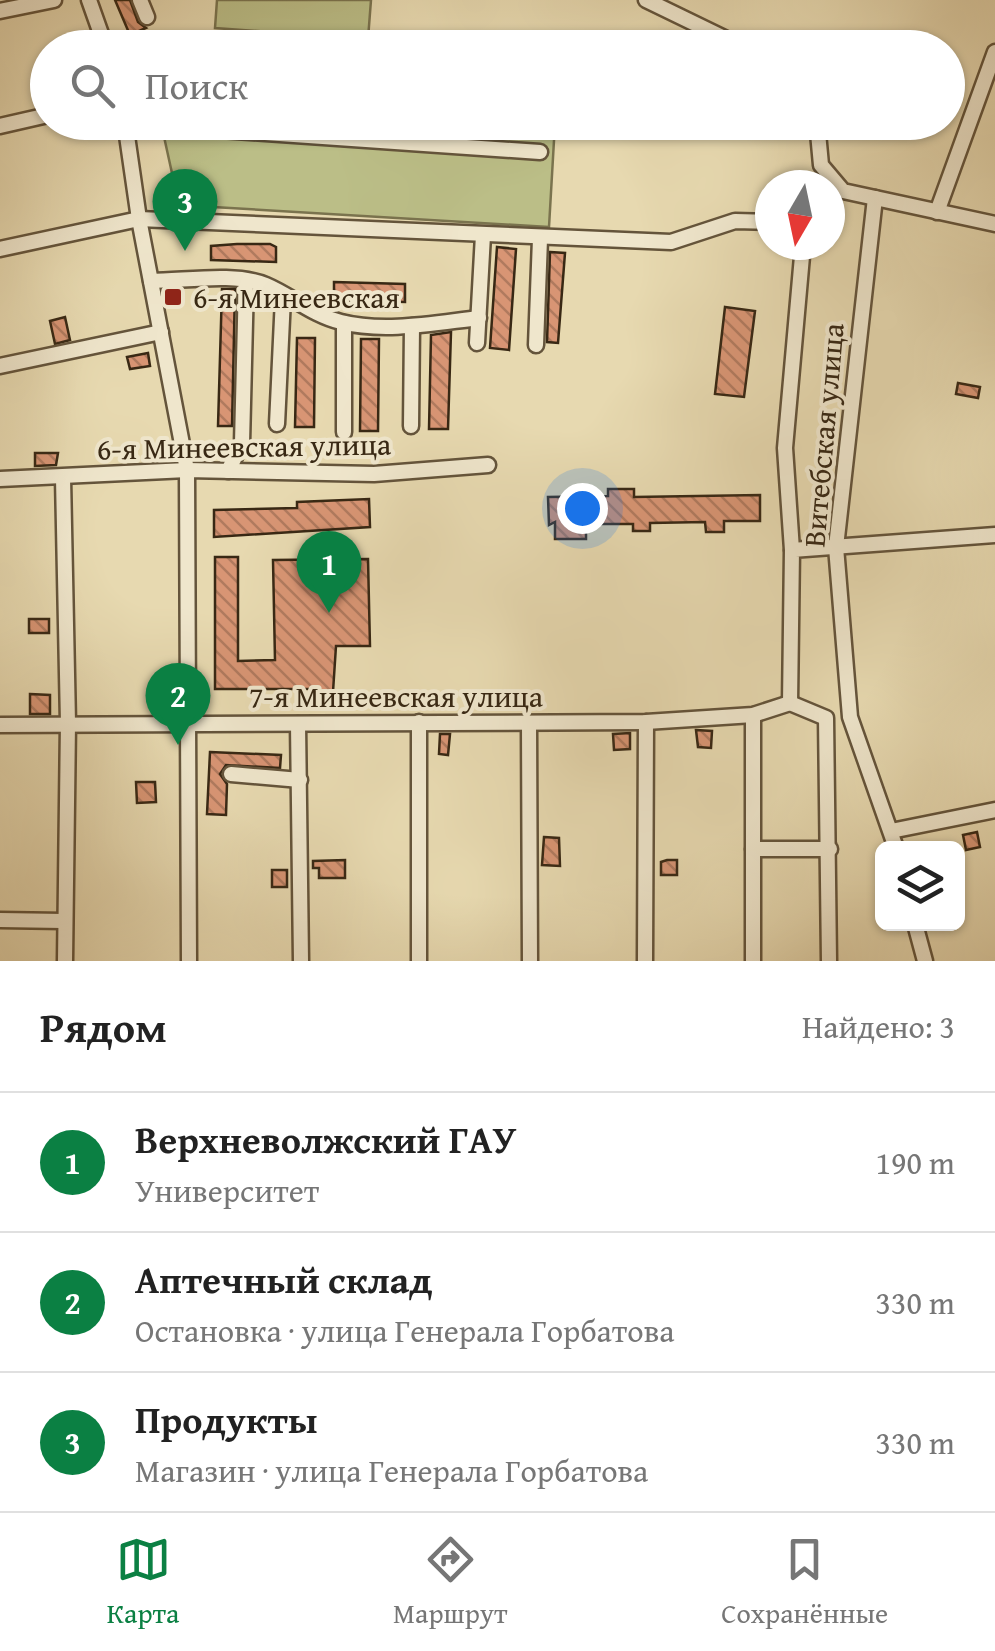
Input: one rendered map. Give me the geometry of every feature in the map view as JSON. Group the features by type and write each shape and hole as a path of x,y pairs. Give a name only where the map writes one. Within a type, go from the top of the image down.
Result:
{"street":[{"path":"0,11 54,0"},
{"path":"89,0 100,30"},
{"path":"140,0 147,17"},
{"path":"646,0 708,30"},
{"path":"965,135 995,52"},
{"path":"0,126 30,119"},
{"path":"128,140 139,219 187,470 189,961"},
{"path":"366,140 540,152"},
{"path":"819,140 824,170"},
{"path":"937,212 963,140"},
{"path":"845,196 875,198 995,224"},
{"name":"Витебская улица","path":"875,198 836,547 850,717 894,841"},
{"path":"0,249 139,219 671,242 735,221 755,222"},
{"path":"477,343 483,235"},
{"path":"536,344 540,238"},
{"path":"802,260 785,448 792,550 790,703 826,718 850,717"},
{"path":"151,280 246,281 267,286 283,298 344,323 412,326 478,318"},
{"path":"228,470 242,444 246,281"},
{"path":"277,424 283,298"},
{"path":"344,323 344,432"},
{"path":"411,426 412,326"},
{"path":"0,366 160,332"},
{"name":"6-я Минеевская улица","path":"0,480 187,470 374,474 488,465"},
{"path":"62,478 68,723 64,961"},
{"path":"792,550 995,536"},
{"name":"7-я Минеевская улица","path":"0,725 646,722 752,714 790,703"},
{"path":"752,714 753,961"},
{"path":"826,718 829,961"},
{"path":"419,722 419,961"},
{"path":"645,961 646,722"},
{"path":"298,724 301,961"},
{"path":"528,724 530,961"},
{"path":"232,774 300,780"},
{"path":"892,831 995,810"},
{"path":"753,848 830,849"},
{"path":"0,920 64,921"},
{"path":"917,931 925,961"}],"green space":[{"path":"217,0 371,0 369,30 215,28"},
{"path":"165,140 554,140 549,227 179,205"}],"building":[{"path":"115,0 130,0 138,22 146,28 128,30"},
{"path":"270,244 276,247 276,262 211,260 211,246"},
{"path":"497,247 516,249 509,350 490,348"},
{"path":"550,252 565,253 558,343 547,342"},
{"path":"334,282 405,284 405,302 334,300"},
{"path":"222,289 235,289 232,426 218,426"},
{"path":"725,307 755,311 744,397 715,394"},
{"path":"65,317 70,340 55,344 50,321"},
{"path":"451,332 448,429 429,429 431,335"},
{"path":"297,338 315,338 314,427 295,427"},
{"path":"361,339 379,339 378,431 360,431"},
{"path":"148,353 150,366 130,369 127,357"},
{"path":"958,383 980,387 978,398 956,394"},
{"path":"35,453 58,453 56,465 35,466"},
{"path":"608,489 634,489 634,497 760,495 760,521 724,521 724,532 706,532 705,522 650,523 650,531 633,531 633,524 586,524 586,539 555,539 555,522 549,525 548,497 608,496"},
{"path":"369,499 370,527 214,537 214,510 297,508 297,502"},
{"path":"215,557 238,557 238,661 275,660 273,560 368,559 370,646 336,646 332,707 319,708 318,689 215,689"},
{"path":"29,619 49,619 49,633 29,633"},
{"path":"30,694 50,695 50,714 30,714"},
{"path":"696,730 712,731 711,748 698,747"},
{"path":"630,733 630,749 614,750 613,734"},
{"path":"440,734 450,734 448,755 439,754"},
{"path":"210,752 281,755 280,768 226,765 220,774 227,784 226,815 207,814"},
{"path":"136,782 155,782 156,802 137,803"},
{"path":"977,832 980,847 966,850 963,835"},
{"path":"544,837 559,838 560,866 542,865"},
{"path":"345,860 345,878 319,878 319,868 313,868 313,861"},
{"path":"677,860 677,875 661,875 661,862"},
{"path":"272,870 287,870 287,887 272,887"}],"place":[{"name":"Продукты","path":"185,251"},
{"name":"6-я Минеевская","path":"173,297"},
{"name":"Верхневолжский ГАУ","path":"329,613"},
{"name":"Аптечный склад","path":"178,745"}]}
